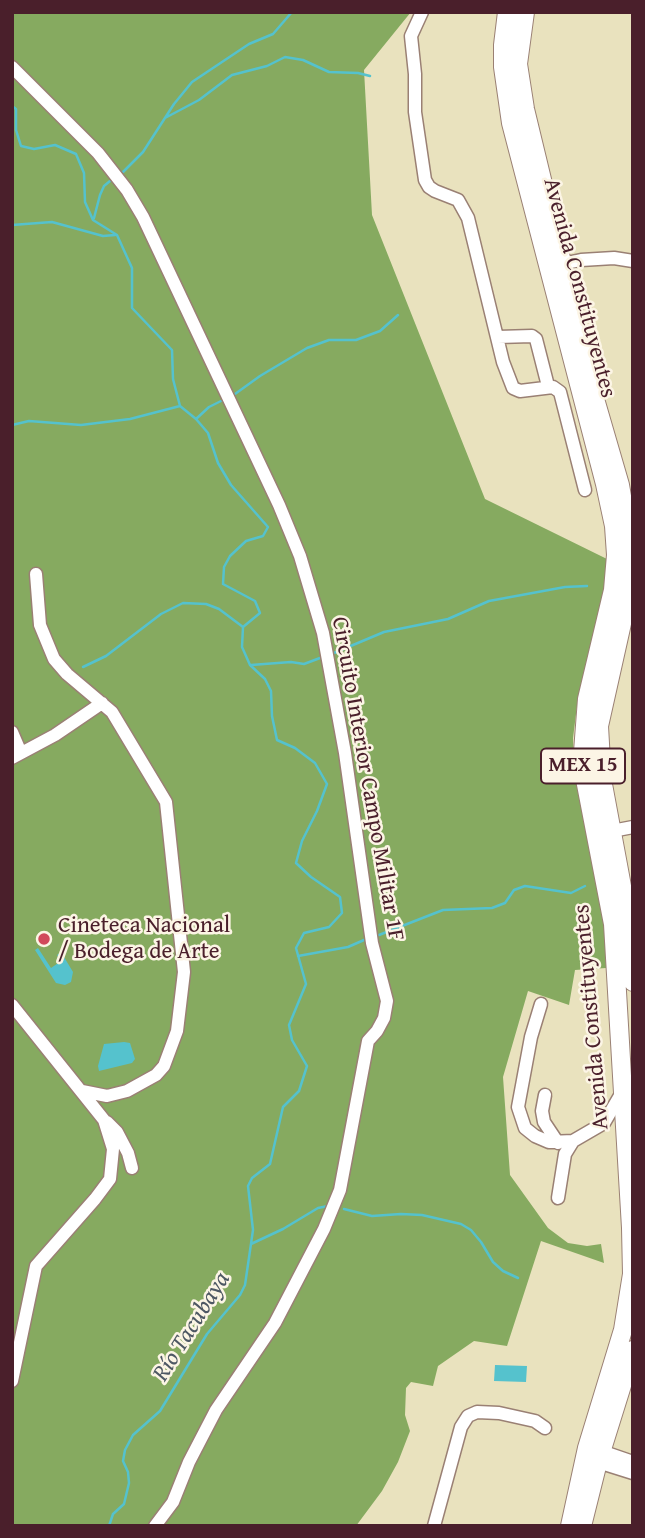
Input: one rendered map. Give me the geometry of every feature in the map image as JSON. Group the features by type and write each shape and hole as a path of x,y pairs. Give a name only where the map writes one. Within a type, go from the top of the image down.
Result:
{"highway":[{"name":"Avenida Constituyentes","path":"507,12 503,38 503,67 511,123 605,484 615,538 616,574 587,699 583,752 586,788 613,924 632,1254 631,1290 623,1330 587,1448 570,1526"},
{"name":"Avenida Constituyentes","path":"525,12 518,64 524,109 595,399 620,485 633,553 627,630 599,726 602,779 631,924 633,982"},
{"path":"582,1526 599,1457 633,1351"}],"street":[{"path":"422,12 411,36 415,112 425,180 435,191 458,200 468,218 503,362 513,388 520,391 548,386 560,392 585,490"},
{"name":"Circuito Interior Campo Militar 1F","path":"12,66 98,153 127,190 143,217 279,505 300,556 323,633 345,753 372,943 387,1000 384,1018 366,1048 340,1190 324,1228 275,1323 216,1410 189,1462 173,1502 155,1526"},
{"path":"562,264 614,258 633,261"},
{"path":"498,337 532,336 536,339 548,386"},
{"path":"36,574 40,625 54,659 67,674 112,712 166,803 184,972 177,1031 164,1066 156,1075 127,1091 107,1096 82,1091"},
{"path":"12,732 17,755 55,735 102,703"},
{"path":"612,831 633,827"},
{"path":"541,1004 528,1050 518,1107 525,1128 544,1140 558,1143 573,1141 600,1126 611,1115 623,1091"},
{"path":"12,1005 104,1120 117,1132 132,1168"},
{"path":"545,1095 542,1111 544,1122 558,1143"},
{"path":"12,1381 36,1266 110,1179 113,1149 104,1120"},
{"path":"600,1126 626,1133"},
{"path":"558,1198 565,1154 573,1141"},
{"path":"434,1526 461,1427 468,1416 477,1412 499,1413 535,1421 545,1428"},
{"path":"599,1457 633,1462"},
{"path":"599,1457 633,1473"}],"green space":[{"path":"12,12 411,12 364,70 372,215 485,499 607,559 603,596 578,698 573,738 574,767 604,920 606,968 575,970 569,1005 528,991 503,1077 510,1175 548,1228 568,1243 587,1246 601,1244 604,1263 541,1241 507,1346 474,1341 438,1366 433,1386 411,1382 406,1388 405,1415 410,1431 398,1462 382,1491 356,1526 12,1526"}],"water":[{"path":"38,948 51,968 61,961 57,955 61,952 73,972 71,982 65,985 56,983 35,950"},
{"path":"130,1043 135,1059 132,1063 99,1071 104,1044"},
{"path":"495,1365 527,1366 526,1382 494,1381"}],"waterway":[{"path":"123,172 143,152 174,104 192,82 249,44 273,34 292,12"},
{"path":"165,118 199,100 232,75 267,66 285,57 303,60 329,72 370,76"},
{"name":"Río Tacubaya","path":"12,106 16,109 16,130 21,146 34,149 55,145 76,154 84,173 85,202 93,220 117,235 132,268 132,308 172,350 173,379 180,406 208,433 218,463 231,485 268,527 263,536 246,541 230,556 224,567 223,584 255,601 260,613 243,627 242,647 250,665 265,679 271,691 277,740 295,748 315,763 327,784 302,841 296,863 340,897 342,913 329,927 304,933 296,948 306,984 289,1025 292,1040 307,1066 299,1091 283,1107 270,1164 252,1178 248,1186 253,1230 245,1285 240,1295 207,1334 160,1411 133,1435 123,1461 129,1483 124,1504 113,1514 109,1526"},
{"path":"94,218 100,195 110,181"},
{"path":"12,225 52,222 103,236 115,235"},
{"path":"235,394 307,348 329,340 356,340 380,331 398,315"},
{"path":"196,419 209,407 221,401"},
{"path":"12,425 29,421 81,425 130,419 180,406"},
{"path":"334,653 384,632 448,619 489,601 565,587 587,586"},
{"path":"83,667 106,656 161,614 183,603 206,604 219,609 243,627"},
{"path":"251,665 291,662 304,664 320,658"},
{"path":"379,935 443,910 492,908 505,903 514,890 525,886 571,893 585,886"},
{"path":"298,956 348,947 364,940"},
{"path":"251,1244 318,1208 328,1206"},
{"path":"344,1209 372,1216 422,1215 461,1224 471,1230 493,1262 503,1271 518,1278"}],"place":[{"name":"Cineteca Nacional / Bodega de Arte","path":"44,939"}]}
